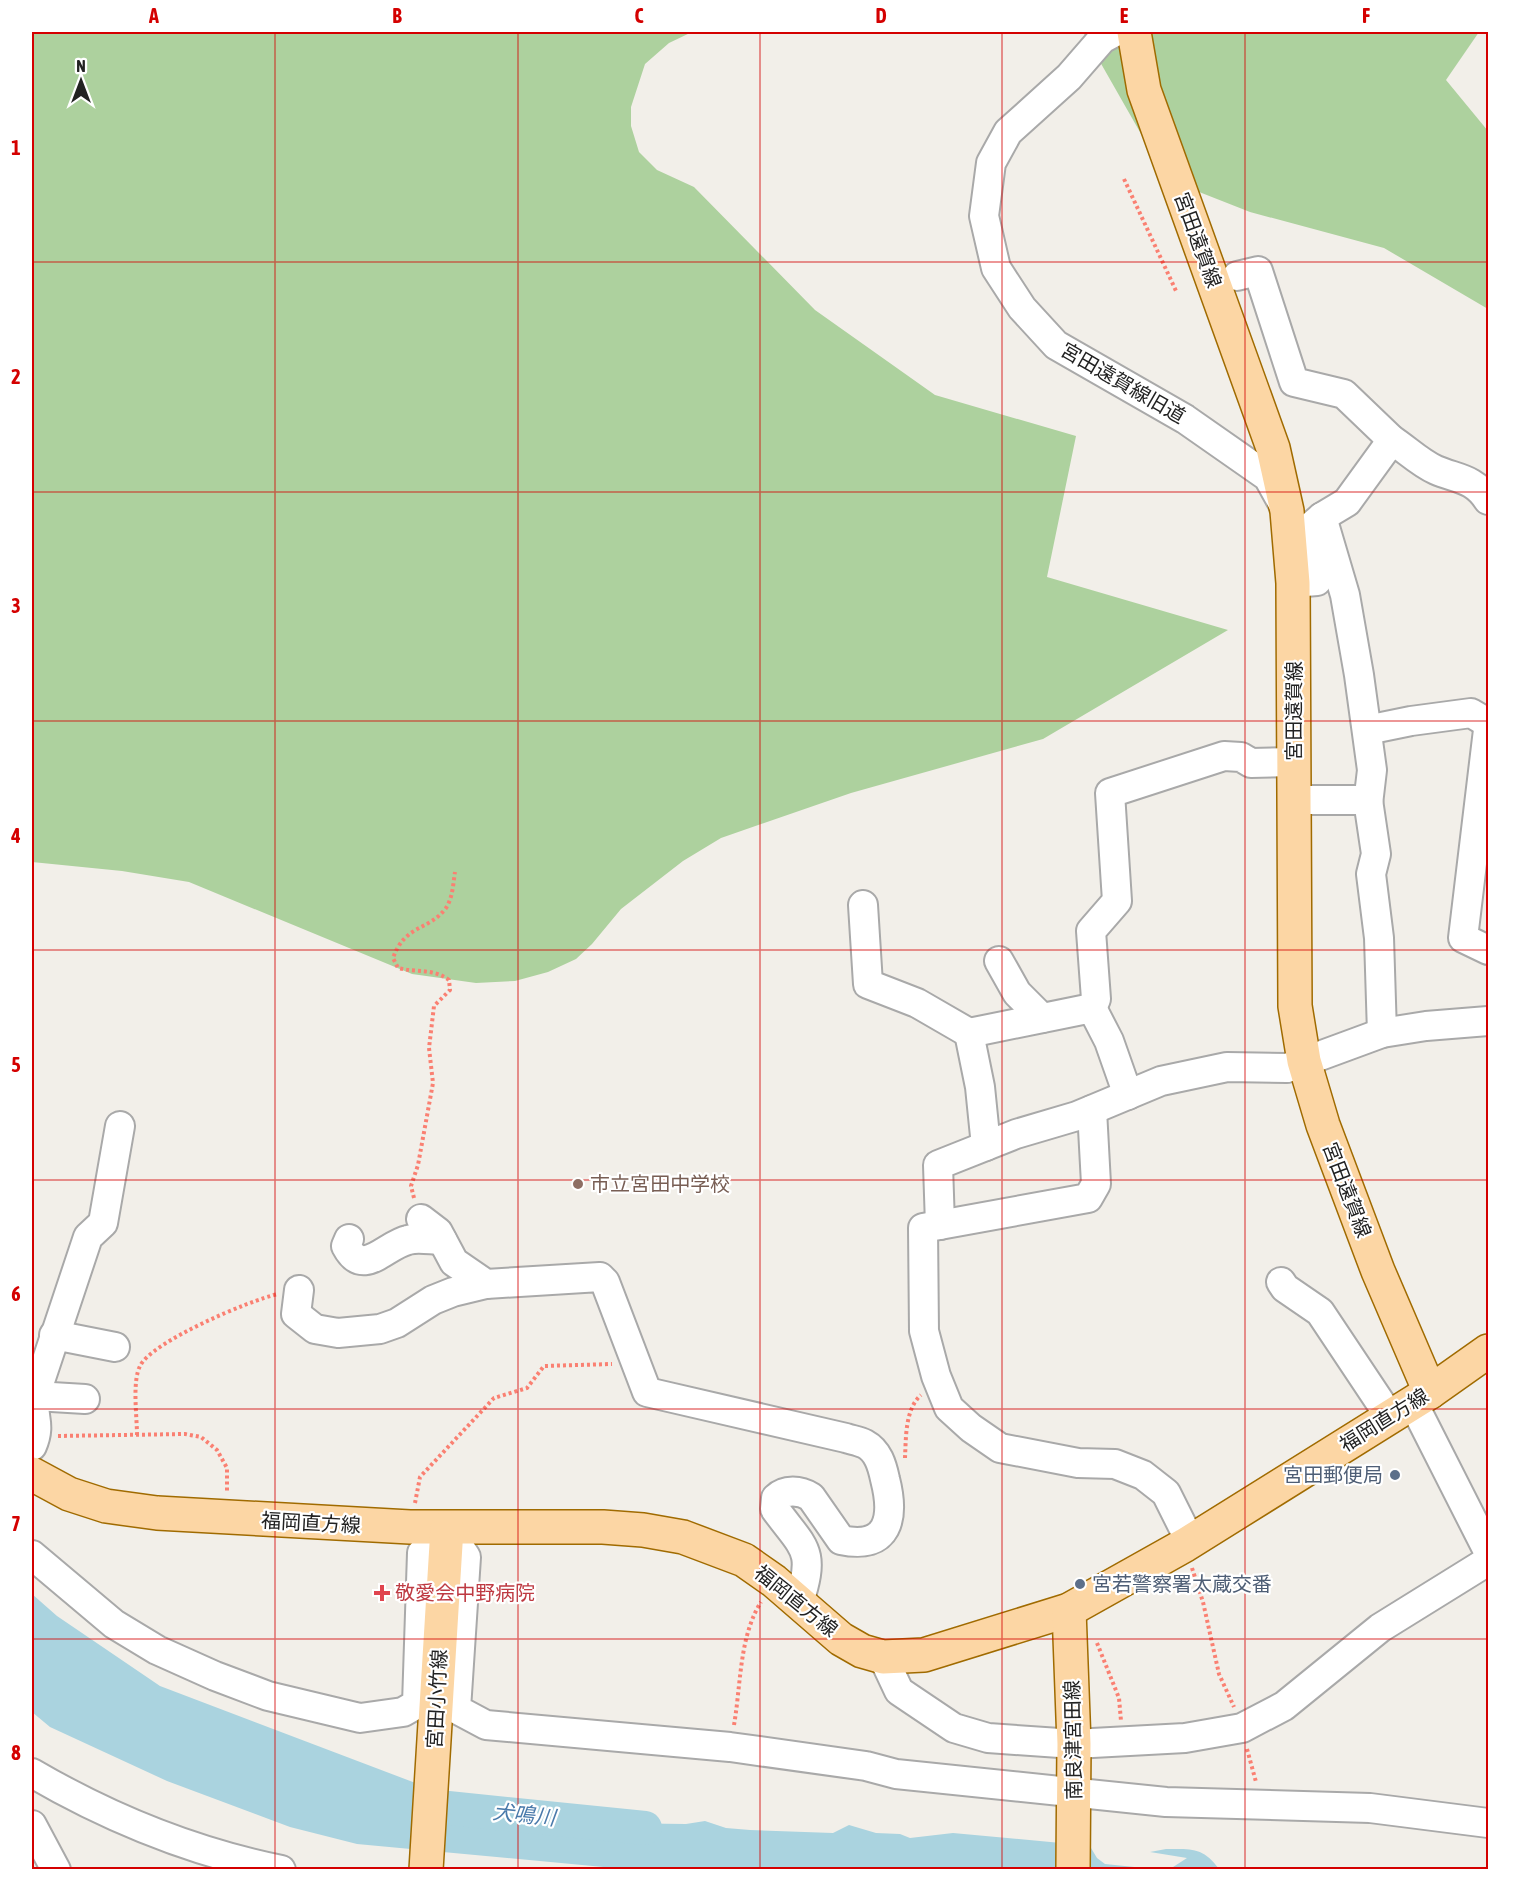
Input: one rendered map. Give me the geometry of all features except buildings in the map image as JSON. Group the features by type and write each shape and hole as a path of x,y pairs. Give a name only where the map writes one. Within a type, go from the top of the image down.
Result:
{"main road":[{"name":"宮田遠賀線","path":"1134,32 1144,90 1273,448 1287,511 1293,583 1295,1006 1305,1061 1323,1125 1378,1271 1411,1404"},
{"name":"福岡直方線","path":"32,1474 69,1494 106,1506 157,1513 226,1518 410,1527 446,1543 603,1527 643,1530 683,1537 744,1560 774,1581 842,1639 862,1651 883,1656 924,1655 1075,1607 1187,1543 1411,1404 1488,1351"},
{"name":"宮田小竹線","path":"426,1869 446,1543"},
{"name":"南良津宮田線","path":"1073,1869 1075,1607"}],"street":[{"name":"宮田遠賀線旧道","path":"1115,32 1102,39 1069,77 1008,132 991,163 984,216 996,268 1022,308 1056,345 1185,419 1268,477 1287,511"},
{"path":"1237,276 1258,271 1294,382 1344,394 1392,440 1435,469 1464,478 1483,492 1488,500"},
{"path":"1293,583 1317,582 1308,529 1322,517 1347,502 1392,440"},
{"path":"1322,517 1345,595 1372,770 1368,804 1376,854 1371,874 1379,938 1382,1033"},
{"path":"1367,730 1471,713 1488,723"},
{"path":"1488,730 1463,938 1488,950"},
{"path":"1092,1008 1096,999 1091,931 1117,901 1110,793 1224,756 1241,757 1251,763 1294,762"},
{"path":"1294,800 1368,800 1368,804"},
{"path":"863,905 868,984 917,1003 969,1033 1092,1008"},
{"path":"999,960 1017,993 1042,1018"},
{"path":"1092,1008 1109,1041 1128,1095"},
{"path":"940,1225 938,1165 1016,1134 1092,1110 1161,1081 1227,1067 1287,1068 1382,1033 1426,1026 1488,1021"},
{"path":"969,1033 980,1087 986,1146"},
{"path":"1092,1110 1096,1184 1088,1198 923,1228 924,1331 938,1381 949,1408 971,1428 1000,1448 1078,1463 1115,1464 1143,1475 1166,1493 1187,1543"},
{"path":"85,1399 34,1418 43,1332 88,1237 103,1223 120,1126"},
{"path":"421,1219 438,1232 454,1262 486,1284"},
{"path":"349,1239 346,1246 351,1256 359,1261 370,1260 407,1240 442,1240"},
{"path":"299,1290 296,1314 315,1329 338,1333 380,1329 406,1318 434,1300 453,1292 486,1284 600,1277 605,1282 647,1392 846,1438 865,1444 881,1461 889,1500 889,1522 870,1541 857,1544 841,1540 811,1497 804,1492 781,1493 776,1498 775,1509 799,1538 807,1555 807,1577 799,1602"},
{"path":"1281,1282 1285,1288 1320,1312 1411,1404 1488,1551"},
{"path":"32,1359 35,1333 43,1332 116,1347"},
{"path":"32,1555 114,1624 157,1650 215,1676 268,1696 360,1718 403,1712 417,1704 422,1553 446,1543 466,1557 456,1708 486,1725 730,1747 866,1766 896,1774 1166,1802 1370,1808 1488,1823"},
{"path":"883,1656 899,1691 954,1728 988,1738 1074,1744 1185,1738 1242,1728 1284,1706 1380,1628 1488,1561"},
{"path":"32,1761 74,1797"},
{"path":"32,1773 74,1797 183,1844 281,1869"},
{"path":"32,1826 56,1869"}],"path":[{"path":"1124,179 1177,293"},
{"path":"421,1219 411,1186 418,1165 433,1083 429,1048 434,1006 450,990 449,980 439,972 410,971 398,968 393,958 398,945 412,930 429,922 446,908 453,890 455,872"},
{"path":"137,1435 137,1373 141,1362 156,1350 237,1307 271,1295 299,1290"},
{"path":"410,1527 420,1477 494,1398 527,1388 544,1365 636,1363"},
{"path":"882,1467 905,1458 906,1430 915,1400 938,1381"},
{"path":"34,1418 137,1435 185,1434 201,1437 217,1450 227,1468 226,1518"},
{"path":"1187,1543 1220,1674 1242,1728 1261,1805"},
{"path":"730,1747 740,1676 752,1617 774,1581"},
{"path":"1075,1607 1119,1698 1123,1741"}],"green space":[{"path":"32,32 692,32 669,43 645,64 631,107 631,126 639,152 657,170 694,187 815,310 935,395 1076,436 1047,577 1228,630 1043,739 851,793 721,838 683,861 621,909 592,944 576,959 548,972 515,981 476,983 412,974 189,882 122,871 32,862"},
{"path":"1083,32 1479,32 1446,80 1488,131 1488,309 1384,248 1250,212 1189,188 1161,169"}],"water":[{"path":"32,1594 57,1616 160,1686 523,1822 686,1824 705,1821 726,1828 833,1833 849,1825 876,1833 900,1834 910,1838 953,1833 1061,1843 1091,1848 1097,1858 1105,1864 1154,1869 635,1870 357,1844 290,1827 167,1781 50,1727 32,1712"},
{"path":"1183,1849 1202,1853 1219,1869 1170,1869 1187,1858 1150,1852"}],"waterway":[{"name":"犬鳴川","path":"448,1808 645,1828"}],"place":[{"name":"市立宮田中学校","path":"578,1184"},
{"name":"宮田郵便局","path":"1395,1475"},
{"name":"宮若警察署太蔵交番","path":"1080,1584"},
{"name":"敬愛会中野病院","path":"382,1593"}]}
